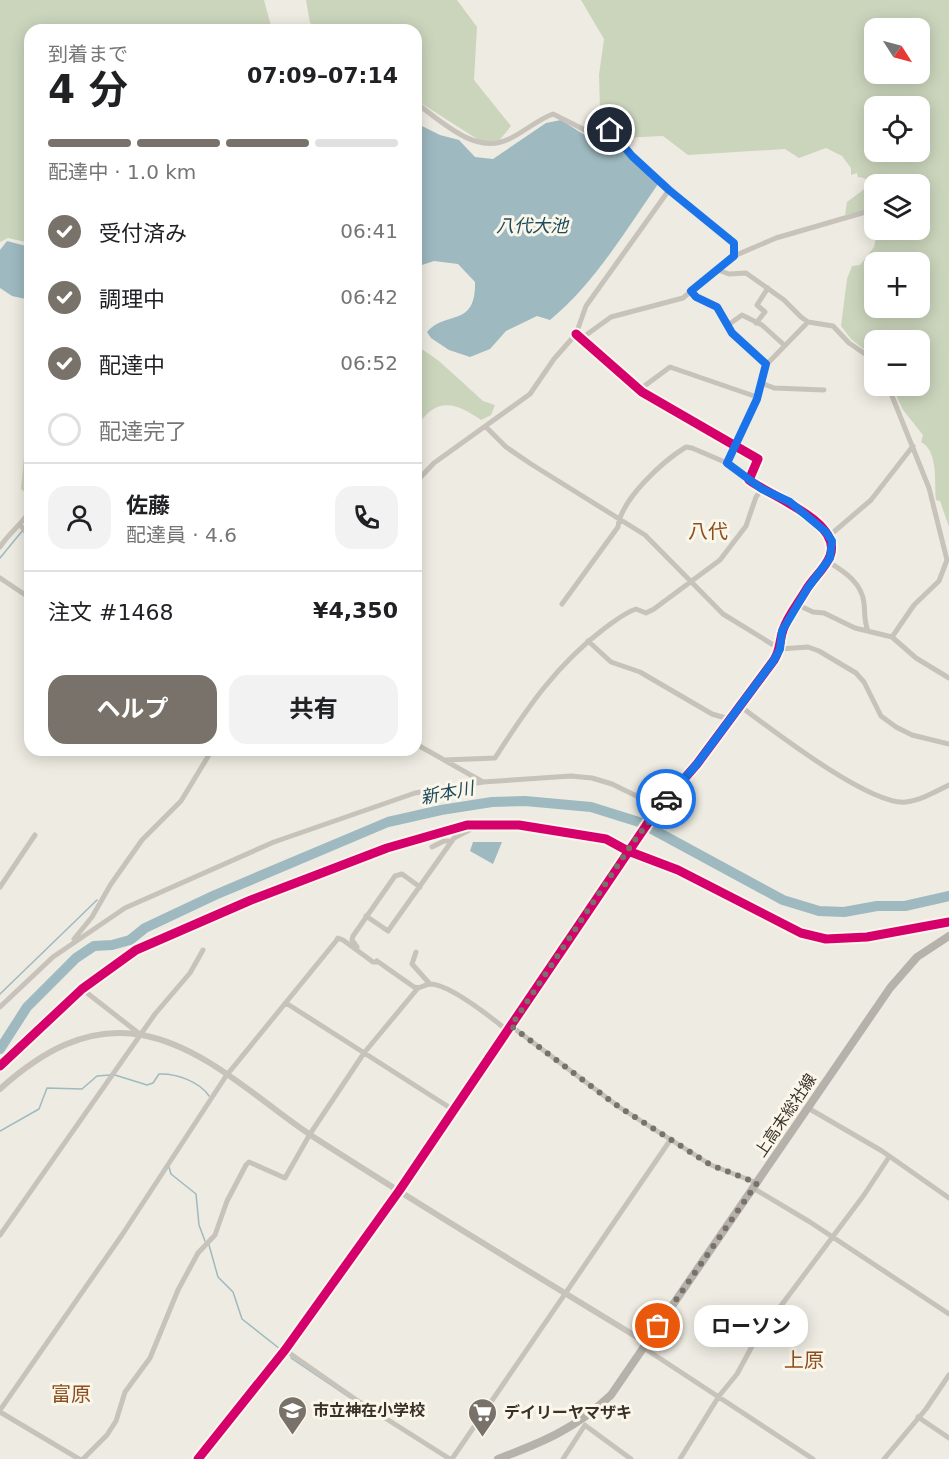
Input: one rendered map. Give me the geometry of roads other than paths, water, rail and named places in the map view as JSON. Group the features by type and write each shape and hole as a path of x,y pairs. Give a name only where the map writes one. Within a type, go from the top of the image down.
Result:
{"main road":[{"name":"上高末総社線","path":"498,1459 584,1423 610,1395 646,1346 903,970 928,948 949,936"}],"street":[{"path":"422,107 474,142 486,145 507,141 553,114 587,131 609,127 632,156 669,190 734,243 734,256"},
{"path":"579,336 586,306 669,190"},
{"path":"422,475 434,463 530,394 579,336 611,317 672,302 691,291 734,256 776,238 864,212"},
{"path":"718,270 729,273 747,273 808,322 833,326 849,343 864,353"},
{"path":"756,324 765,312 757,305 768,288"},
{"path":"691,291 696,297 717,307 738,340 766,364"},
{"path":"728,325 742,315 762,325 783,344"},
{"path":"727,463 757,397 766,364 783,344 794,339 808,322"},
{"path":"579,336 639,390 697,426 736,444 758,459 749,480"},
{"path":"639,390 670,367 757,397"},
{"path":"761,383 774,388 824,390"},
{"path":"892,396 914,446 919,468 929,489 947,560 939,581 914,605 892,637"},
{"path":"486,427 506,447 531,465 589,503 619,518 645,535 723,614 780,649 808,647 819,651 856,673 864,682 881,716 896,727 912,735 949,744"},
{"path":"829,536 871,500 914,446"},
{"path":"198,1459 285,1350 455,1111 632,844 657,809 697,764 780,649 782,631 827,561 832,546 829,536 790,502 762,489 727,463 686,447 656,469 619,518 618,527 562,604"},
{"path":"446,760 495,758 537,694 588,641 627,612 636,609 646,613 720,560 738,537 762,489"},
{"path":"0,547 11,531 21,526 24,521"},
{"path":"21,526 24,530"},
{"path":"827,561 844,572 858,586 864,600 865,624 868,631"},
{"path":"0,578 24,594"},
{"path":"798,604 855,628 892,637 916,658 949,678"},
{"path":"588,641 611,662 640,672 712,714 729,719"},
{"path":"740,706 846,779 880,798 906,802 949,785"},
{"path":"422,747 483,782"},
{"path":"0,1007 74,940 92,917 111,884 142,840 181,801 208,756"},
{"path":"74,940 144,899 274,842 415,793 483,782 571,776 592,778 612,784 657,809"},
{"path":"366,916 388,931 452,841 482,824"},
{"path":"0,1066 82,989 136,950 243,903 387,848 467,825 519,825 606,839 628,851 678,870 773,920 826,939 867,937 949,922"},
{"path":"0,887 35,835"},
{"path":"432,847 444,841 452,841"},
{"path":"418,988 378,962 352,940 366,916 398,874 420,887"},
{"path":"378,962 373,962 338,938 226,1076 122,1235 0,1411 81,1459 108,1435 116,1421 125,1392 150,1358 178,1290 198,1253 215,1235 227,1201 246,1165 249,1162 285,1178 310,1134 364,1053 418,988 429,983"},
{"path":"0,1235 141,1035 190,973 203,950"},
{"path":"416,952 412,964 429,983 465,999 619,1107 711,1165 755,1186 949,1314"},
{"path":"82,989 141,1035"},
{"path":"286,1003 455,1111"},
{"path":"0,1089 22,1069 52,1049 84,1038 111,1033 141,1035 186,1050 310,1134 646,1346 813,1459"},
{"path":"808,1108 890,1157 949,1198"},
{"path":"285,1350 355,1399 451,1459 671,1139"},
{"path":"680,1459 719,1396 737,1374 756,1339 890,1157"},
{"path":"884,1459 949,1375"},
{"path":"918,1417 949,1438"},
{"path":"563,1459 584,1423 631,1459"}],"water":[{"name":"八代大池","path":"561,120 583,134 611,136 658,184 595,273 566,306 550,320 537,316 506,331 490,349 470,357 449,350 431,338 427,332 435,325 465,312 471,306 475,282 458,264 434,261 422,265 422,126 440,135 459,140 475,157 493,159 546,123"},
{"path":"7,241 24,245 24,299 12,296 0,288 0,250"},
{"path":"473,842 502,842 493,864 470,851"}],"waterway":[{"path":"0,558 23,530"},
{"name":"新本川","path":"0,1049 27,1007 76,958 94,946 112,945 130,940 145,928 215,895 388,822 441,810 492,802 525,801 591,807 639,822 783,900 819,911 844,912 877,906 905,906 949,896"},
{"path":"0,994 97,900"},
{"path":"115,1075 147,1085 153,1083 159,1074 173,1075 194,1083 209,1096"},
{"path":"0,1131 39,1109 47,1088 82,1089 97,1076 110,1075"},
{"path":"169,1167 171,1174 196,1194 199,1225 205,1241"},
{"path":"209,1245 218,1277 233,1292 242,1319 280,1349"},
{"path":"291,1358 362,1406"}],"place":[{"name":"ローソン","path":"658,1326"},
{"name":"市立神在小学校","path":"292,1436"},
{"name":"デイリーヤマザキ","path":"483,1438"}],"district":[{"name":"八代","path":"708,531"},
{"name":"上原","path":"804,1360"},
{"name":"富原","path":"71,1394"}]}
